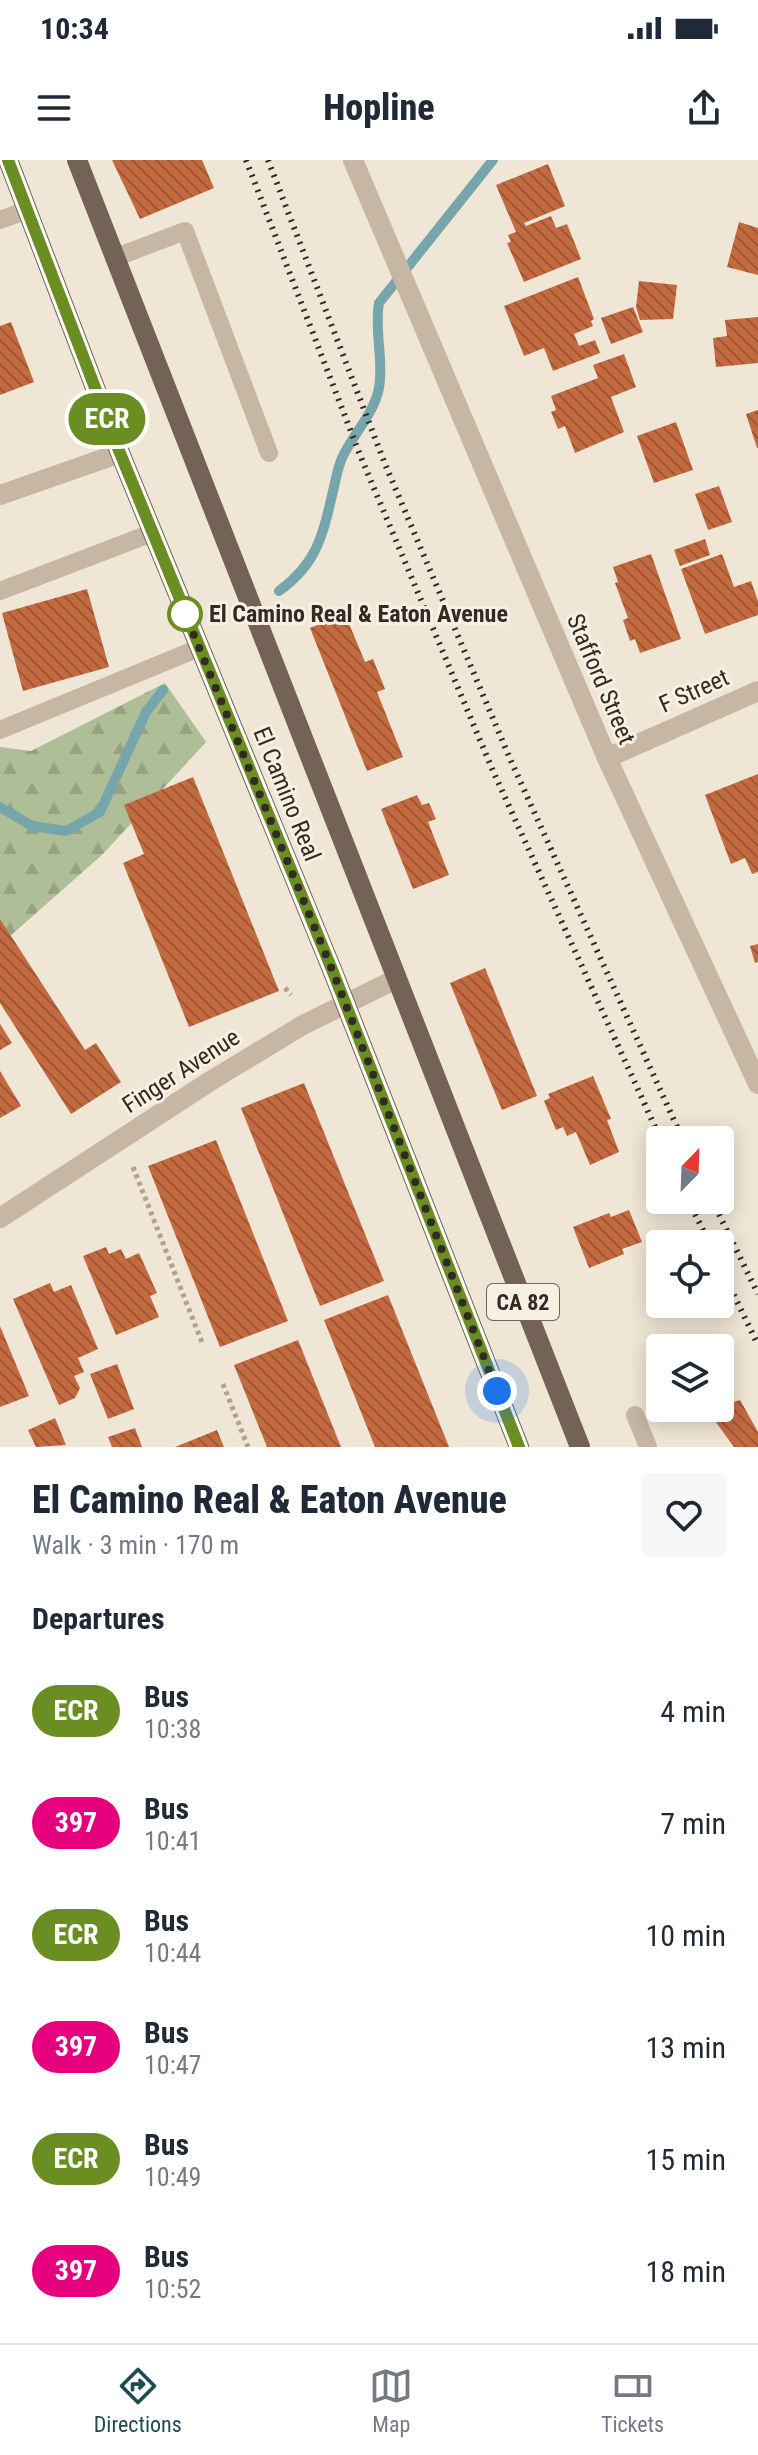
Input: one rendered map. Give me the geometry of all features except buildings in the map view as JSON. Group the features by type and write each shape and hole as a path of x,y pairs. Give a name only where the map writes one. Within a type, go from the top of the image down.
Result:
{"main road":[{"name":"El Camino Real","path":"8,160 120,453 346,1005 519,1447"},
{"name":"El Camino Real","path":"77,160 580,1447"}],"street":[{"name":"Stafford Street","path":"353,160 607,758 758,1084"},
{"path":"0,495 120,453"},
{"name":"F Street","path":"607,758 758,691"},
{"name":"Finger Avenue","path":"0,1218 212,1080 303,1025 396,979"}],"lane":[{"path":"0,220 27,210"},
{"path":"114,258 185,231 269,453"},
{"path":"0,591 152,533"},
{"path":"0,730 199,648"},
{"path":"635,1415 648,1447"}],"path":[{"path":"285,988 291,995"},
{"path":"133,1167 203,1345"},
{"path":"223,1384 248,1447"}],"green space":[{"path":"165,683 206,742 103,854 0,945 0,747 31,751"}],"waterway":[{"path":"279,591 311,557 326,519 341,461 376,397 380,377 379,303 493,160"},
{"path":"0,807 32,826 66,831 100,812 146,712 163,690"}],"railway":[{"path":"246,160 360,455 493,771 655,1126"},
{"path":"268,160 385,464 511,761 677,1126"},
{"path":"695,1214 703,1230"},
{"path":"719,1214 758,1294"},
{"path":"734,1295 758,1345"}],"bus line":[{"name":"ECR","path":"8,160 120,453 333,972 519,1447"}],"place":[{"name":"El Camino Real & Eaton Avenue","path":"185,614"}],"route":[{"path":"185,614 184,611 333,972 497,1391"}]}
